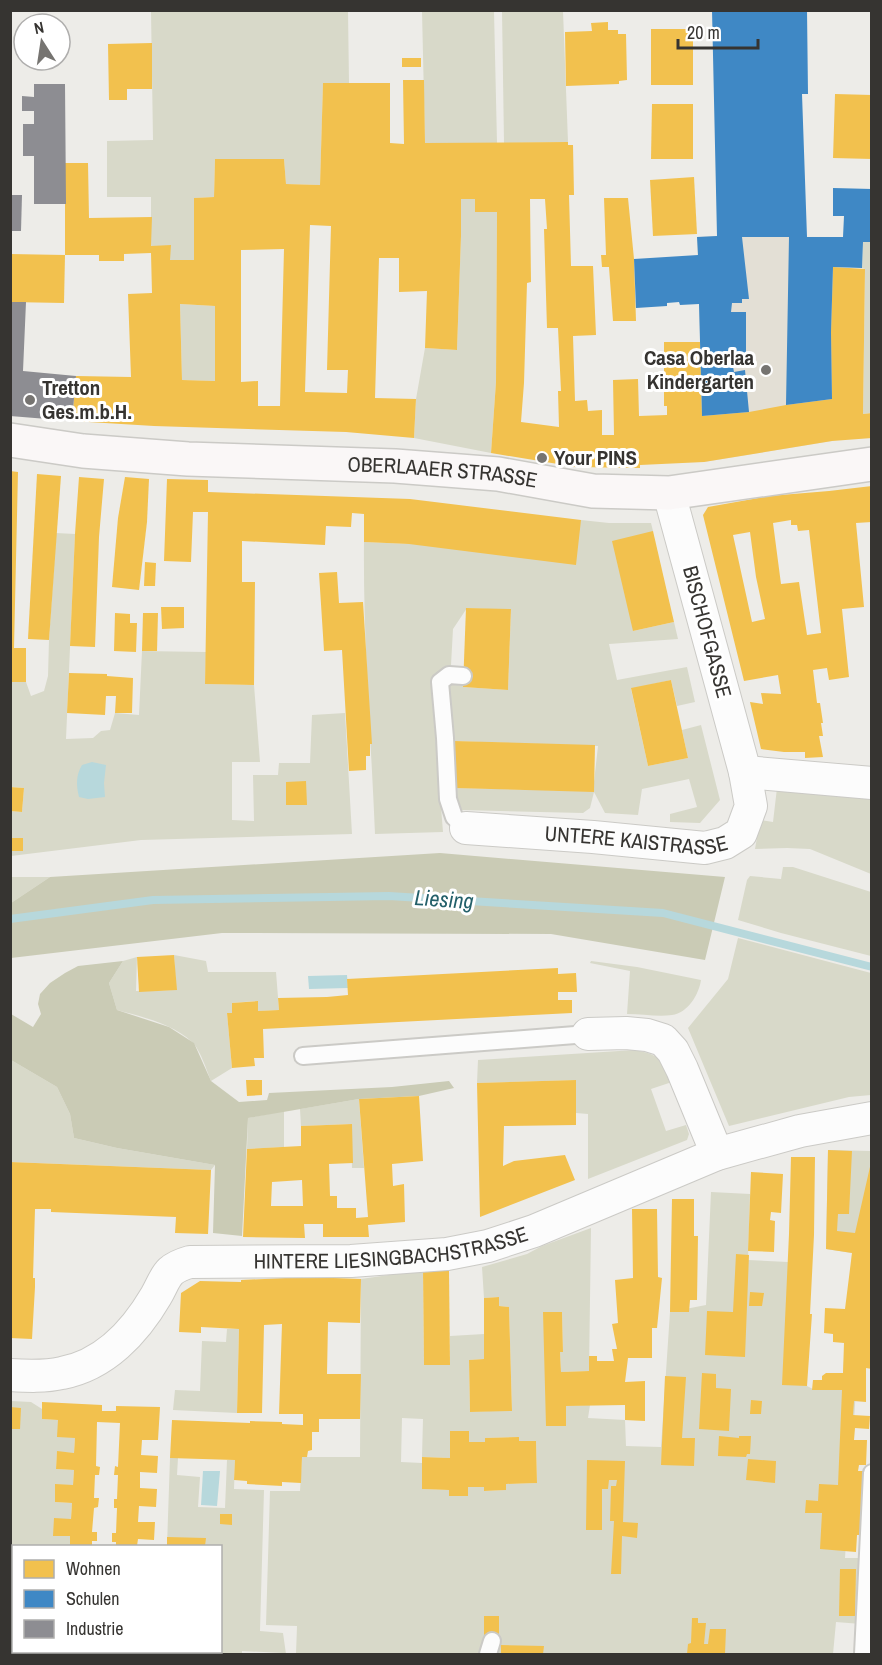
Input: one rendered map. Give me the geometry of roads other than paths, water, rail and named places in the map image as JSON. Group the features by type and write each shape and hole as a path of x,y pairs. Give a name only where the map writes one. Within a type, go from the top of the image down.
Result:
{"main road":[{"name":"OBERLAAER STRASSE","path":"10,440 83,451 188,459 395,466 498,474 593,491 669,492 872,464"}],"street":[{"name":"BISCHOFGASSE","path":"669,492 745,772"},
{"path":"745,772 872,783"},
{"name":"UNTERE KAISTRASSE","path":"466,828 705,848 725,843 741,833 751,806 745,772"},
{"path":"588,1034 626,1033 647,1035 663,1040 674,1051 717,1154"},
{"name":"HINTERE LIESINGBACHSTRASSE","path":"10,1375 61,1374 83,1368 103,1356 118,1345 142,1317 171,1270 176,1266 190,1262 351,1262 447,1254 488,1246 534,1232 717,1154 800,1131 872,1118"}],"lane":[{"path":"464,676 449,675 440,682 448,799 454,817 466,828"},
{"path":"303,1056 588,1034"},
{"path":"863,1654 872,1473"}],"water":[{"path":"92,762 106,765 105,797 88,799 79,797 77,784 79,773 82,765"},
{"path":"347,975 348,988 309,989 308,976"},
{"path":"203,1471 220,1471 217,1506 201,1505"}],"waterway":[{"name":"Liesing","path":"10,919 153,900 389,896 663,913 872,967"}],"place":[{"name":"Casa Oberlaa Kindergarten","path":"766,370"},
{"name":"Tretton Ges.m.b.H.","path":"30,400"},
{"name":"Your PINS","path":"542,458"}]}
